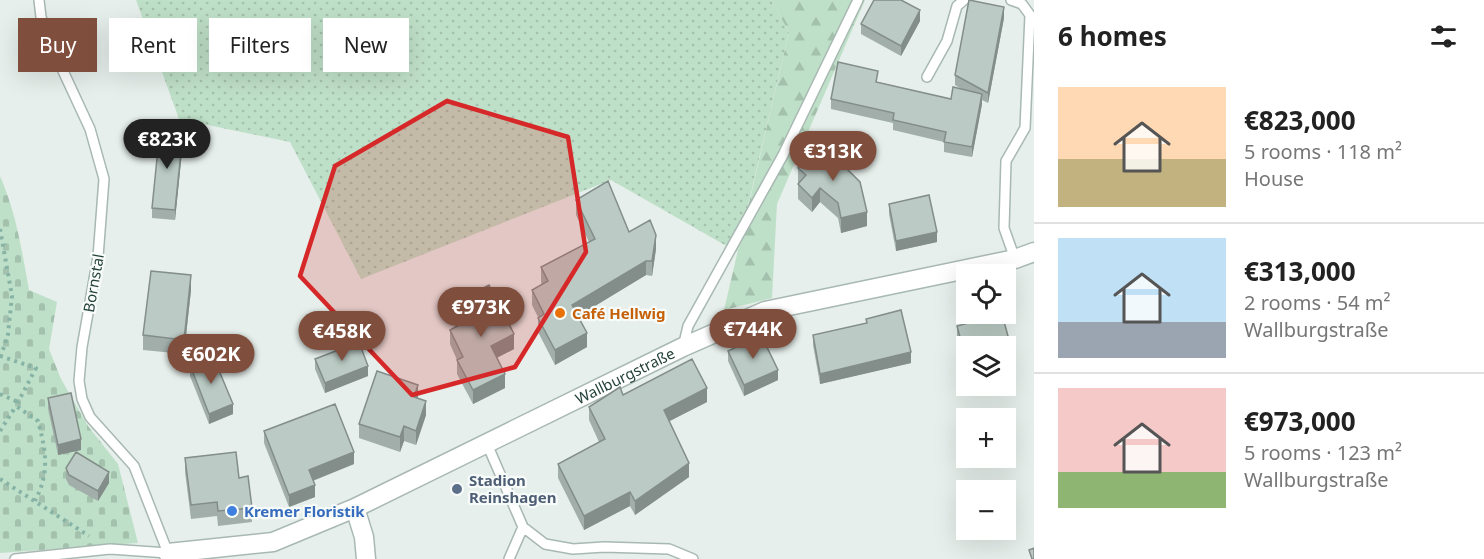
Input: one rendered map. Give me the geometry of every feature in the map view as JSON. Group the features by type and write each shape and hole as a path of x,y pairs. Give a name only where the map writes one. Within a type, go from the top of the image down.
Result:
{"street":[{"name":"Wallburgstraße","path":"168,553 273,542 355,508 683,347 765,311 1015,259 1034,252"},
{"path":"355,508 364,537 366,559"}],"lane":[{"name":"Bornstal","path":"39,0 38,6 44,26 90,129 104,179 98,257 82,347 79,381 82,399 90,417 134,466 168,553"},
{"path":"683,347 687,326 783,155 858,0"},
{"path":"927,77 947,40 957,6 964,0"},
{"path":"1011,0 1022,4 1030,15 1025,128 1006,161 1004,228 1015,259"},
{"path":"487,444 523,527 545,544 573,549 604,547 669,549 693,559"},
{"path":"509,559 523,527"},
{"name":"Wallburgstraße","path":"15,559 110,549 168,553"}],"path":[{"path":"0,229 12,296 8,334 0,356 36,368 18,404 0,431"},
{"path":"0,394 18,404 38,421 46,452 44,477 35,501"},
{"path":"0,479 110,549"}],"highlighted area":[{"path":"447,101 568,137 586,252 515,367 412,395 300,276 335,166"}],"green space":[{"path":"136,0 771,0 789,32 737,252 611,180 361,279 290,142 179,119 162,72 197,72 197,18 143,18"},
{"path":"771,0 865,0 777,204 772,298 724,310 789,32"},
{"path":"0,176 14,218 29,290 57,302 49,349 61,379 88,426 118,464 138,543 0,553"}],"building":[{"path":"874,0 901,0 920,10 901,46 861,24"},
{"path":"969,0 1004,7 988,93 955,75"},
{"path":"838,62 878,71 876,82 951,99 953,87 982,94 972,147 944,142 946,132 893,120 894,113 831,99"},
{"path":"160,129 183,132 175,210 152,208"},
{"path":"821,143 860,182 867,212 841,218 838,203 820,188 812,198 798,184 806,175 798,168"},
{"path":"608,181 629,232 650,220 656,235 652,261 646,261 572,305 587,333 555,350 538,318 544,314 532,290 548,281 541,267 595,239 576,200"},
{"path":"929,195 937,232 896,241 889,204"},
{"path":"151,271 191,275 184,340 143,335"},
{"path":"489,285 514,334 491,346 505,374 473,390 457,360 463,357 450,330 472,318 462,299"},
{"path":"901,310 911,352 820,374 813,335 867,323 866,319"},
{"path":"1005,324 1008,336 960,336 957,326"},
{"path":"761,335 778,370 744,385 728,351"},
{"path":"359,342 368,366 325,383 315,359"},
{"path":"213,356 233,404 209,414 190,365"},
{"path":"692,359 707,388 664,410 689,463 635,501 630,492 584,516 558,464 605,439 589,407 620,387 623,395"},
{"path":"377,371 418,385 414,397 426,401 416,431 404,426 400,437 359,424"},
{"path":"71,393 81,439 58,445 48,398"},
{"path":"335,404 354,452 309,470 315,485 289,495 264,431"},
{"path":"76,452 109,472 98,491 69,475 66,468"},
{"path":"236,452 239,478 248,476 252,508 218,511 217,502 191,505 185,458"},
{"path":"1034,548 1034,559 1032,559 1029,550"}],"place":[{"name":"Café Hellwig","path":"560,313"},
{"name":"Stadion Reinshagen","path":"457,489"},
{"name":"Kremer Floristik","path":"232,511"}]}
